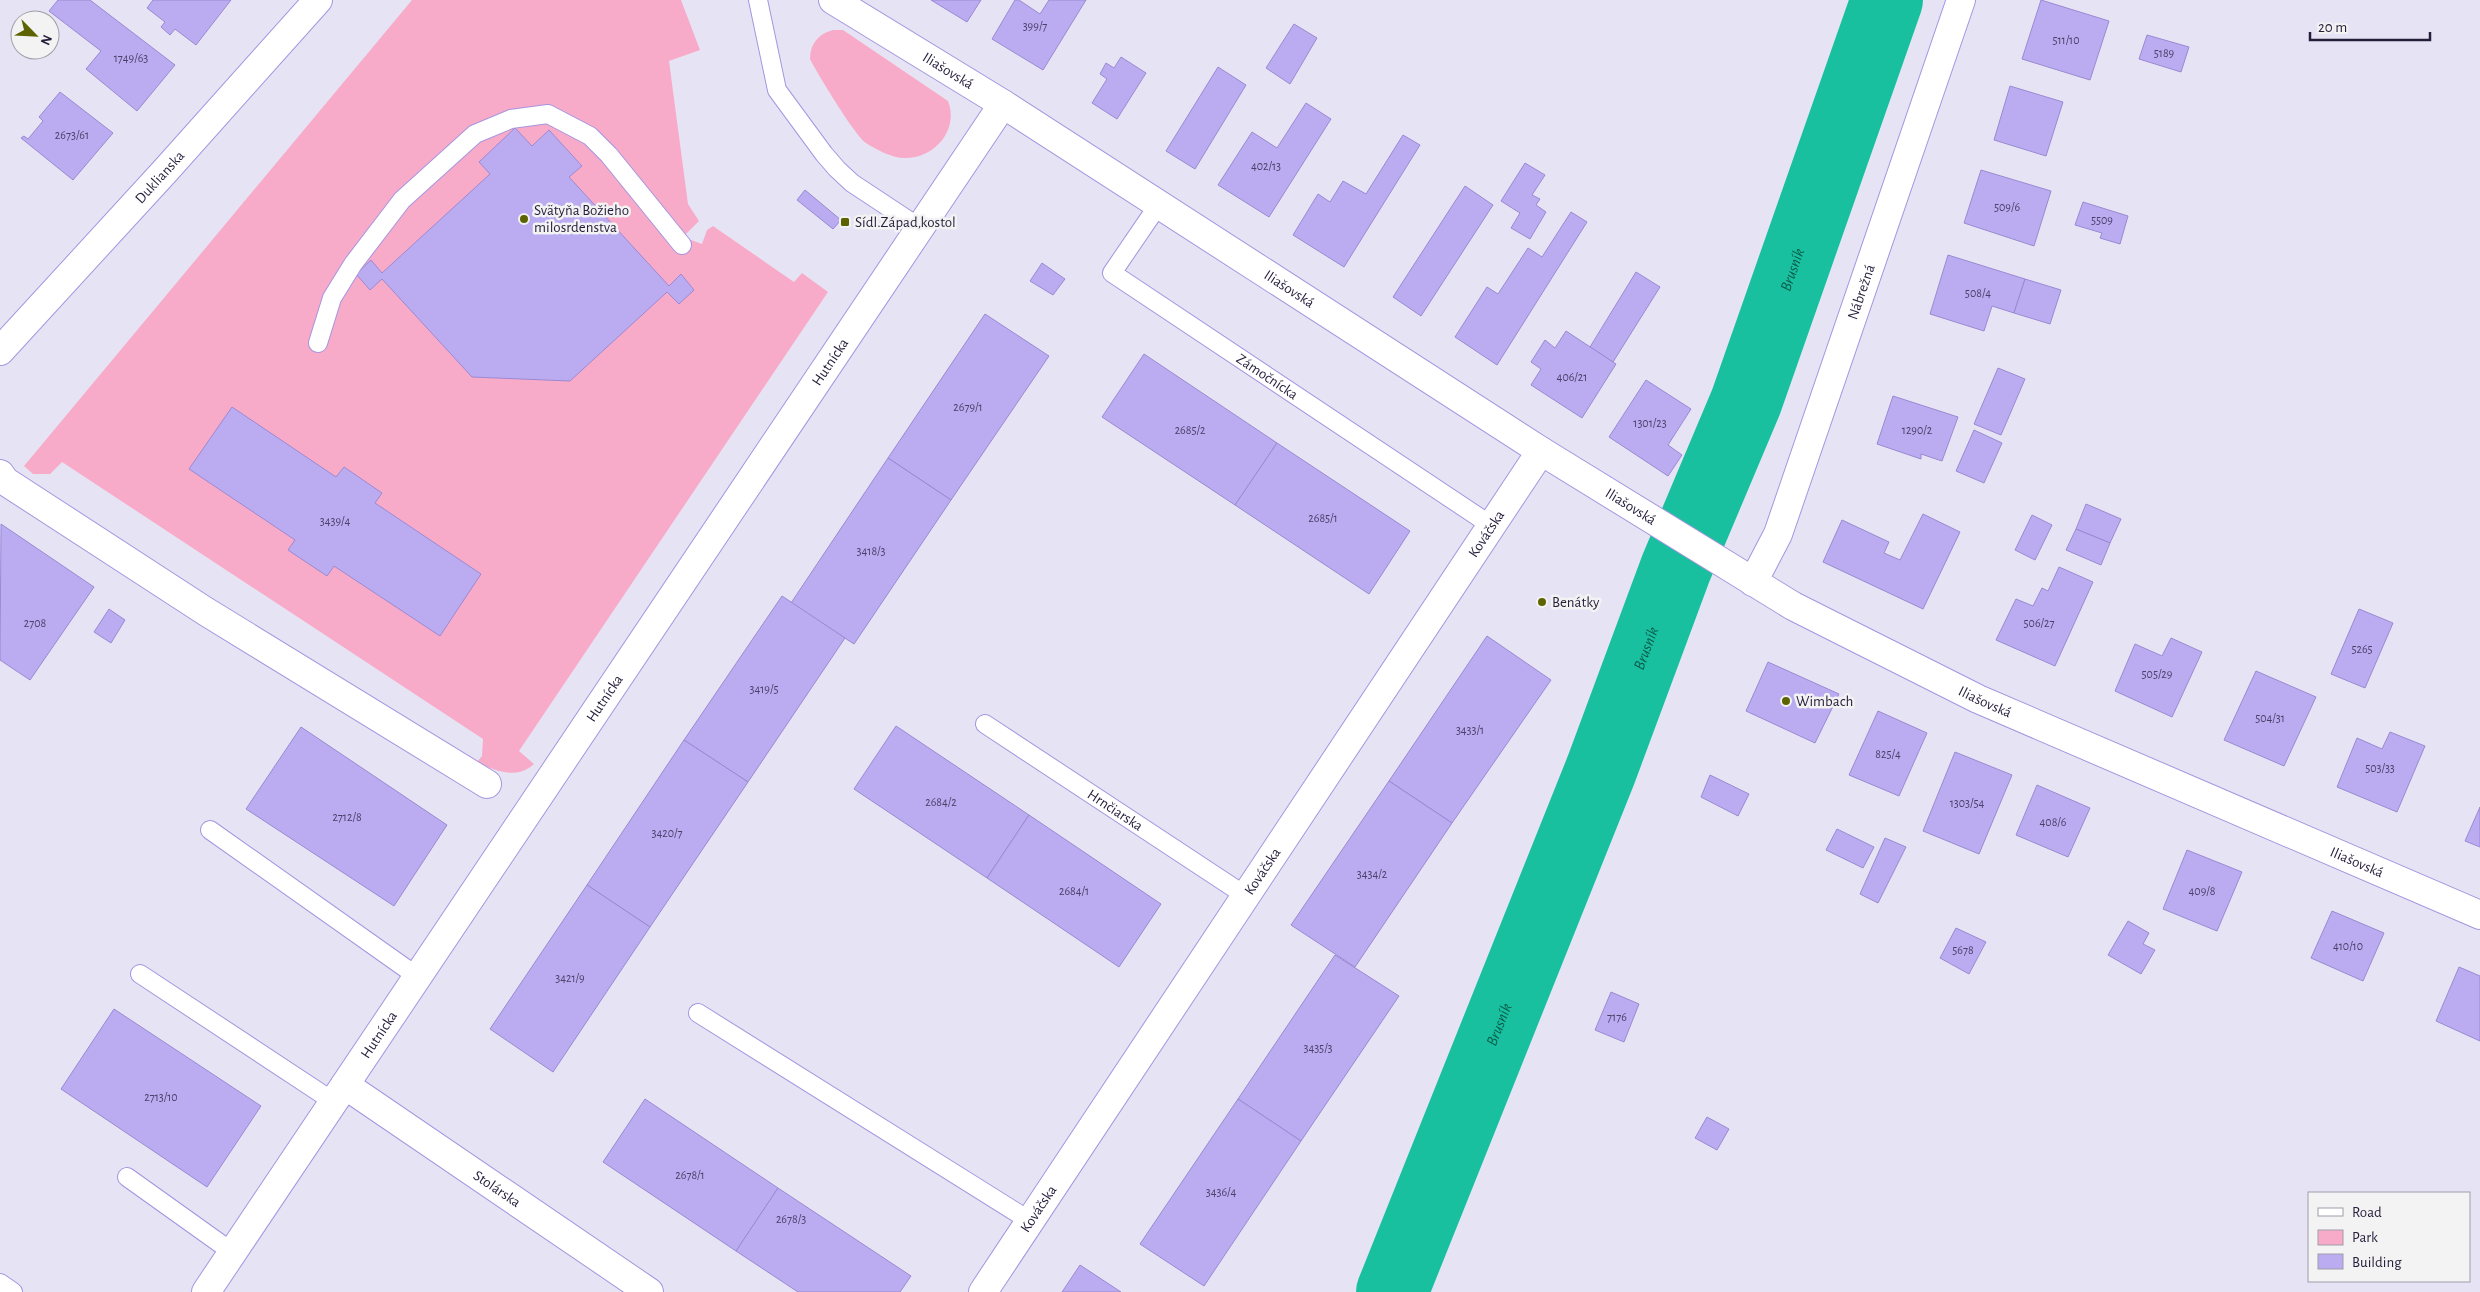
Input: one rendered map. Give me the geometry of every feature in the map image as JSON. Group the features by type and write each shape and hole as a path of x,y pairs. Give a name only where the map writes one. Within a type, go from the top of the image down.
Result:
{"street":[{"name":"Duklianska","path":"0,351 318,0"},
{"name":"Iliašovská","path":"833,0 1003,104 1542,451 1793,606 1978,699 2480,915"},
{"name":"Nábrežná","path":"1743,574 1778,534 1961,0"},
{"name":"Hutnícka","path":"206,1292 1003,104"},
{"name":"Kováčska","path":"983,1292 1542,451"},
{"path":"0,474 5,481 205,611 487,784"},
{"name":"Stolárska","path":"339,1093 649,1292"}],"lane":[{"path":"758,0 777,90 837,169 852,183 920,228"},
{"path":"318,343 332,298 353,264 402,200 475,134 511,119 548,114 590,136 609,155 682,245"},
{"name":"Zámočnícka","path":"1159,204 1112,273 1492,526"},
{"name":"Hrnčiarska","path":"985,724 1246,896"},
{"path":"210,830 418,977"},
{"path":"140,974 339,1093"},
{"path":"698,1013 1030,1221"},
{"path":"127,1177 232,1252"},
{"path":"0,1283 13,1292"}],"green space":[{"path":"412,0 681,0 700,50 669,61 688,204 699,221 683,237 702,244 707,230 713,226 794,282 802,273 828,292 519,751 534,764 520,772 513,773 498,771 477,762 482,756 483,739 62,462 50,474 33,474 24,466"},
{"path":"833,30 843,30 948,101 951,111 950,122 942,140 935,147 916,157 900,158 880,151 861,138 837,104 810,59 811,49 816,40 823,34"}],"building":[{"path":"58,0 90,0 175,65 137,111 86,69 101,51 60,19 60,10 50,10"},
{"path":"153,0 231,0 196,45 175,29 170,35 161,27 165,22 147,8"},
{"path":"931,0 981,0 967,22"},
{"path":"1015,0 1019,0 1040,14 1049,0 1086,0 1043,70 992,39"},
{"path":"2041,0 2109,21 2090,80 2022,59"},
{"path":"1294,24 1317,38 1290,84 1266,68"},
{"path":"2147,35 2189,47 2181,72 2139,59"},
{"path":"1121,57 1146,73 1117,119 1092,103 1107,79 1100,74 1106,63 1114,68"},
{"path":"1218,67 1246,85 1195,169 1166,151"},
{"path":"2010,86 2063,102 2046,156 1994,140"},
{"path":"60,92 113,133 73,180 21,138 24,136 28,139 43,121 39,117"},
{"path":"1306,103 1331,119 1269,217 1218,185 1252,132 1277,148"},
{"name":"Svätyňa Božieho milosrdenstva","path":"515,128 532,146 549,130 582,166 569,177 669,286 681,274 694,290 679,304 667,292 570,381 472,377 382,279 370,290 356,274 371,260 382,273 490,174 479,162"},
{"path":"1403,135 1420,145 1344,267 1293,235 1318,194 1330,202 1343,181 1366,194"},
{"path":"1525,163 1545,175 1532,195 1540,199 1536,205 1546,212 1530,239 1511,228 1520,213 1501,201"},
{"path":"1981,170 2051,191 2034,246 1964,223"},
{"path":"1465,186 1493,205 1421,316 1393,297"},
{"path":"805,190 841,220 833,229 797,200"},
{"path":"2083,202 2128,216 2120,244 2100,238 2102,233 2075,225"},
{"path":"1571,212 1587,222 1497,365 1455,337 1487,287 1498,294 1528,248 1542,257"},
{"path":"1948,255 2025,279 2014,313 1992,306 1984,331 1930,314"},
{"path":"1042,263 1065,279 1053,295 1030,281"},
{"path":"1636,272 1660,287 1613,362 1590,347"},
{"path":"2025,279 2061,290 2050,324 2014,313"},
{"path":"985,314 1049,356 951,500 888,458"},
{"path":"1566,331 1616,364 1582,418 1531,385 1541,369 1531,362 1545,340 1555,348"},
{"path":"1144,354 1277,443 1235,505 1102,417"},
{"path":"1998,368 2025,379 2001,435 1974,424"},
{"path":"1646,380 1691,409 1668,445 1682,455 1668,476 1609,437"},
{"path":"1893,396 1958,417 1942,461 1921,454 1921,459 1877,444"},
{"path":"232,407 336,477 344,467 382,493 375,503 481,574 440,636 334,566 327,576 288,550 295,540 189,469"},
{"path":"1974,430 2002,443 1984,483 1956,471"},
{"path":"1277,443 1410,531 1369,594 1235,505"},
{"path":"888,458 951,500 854,644 791,603"},
{"path":"2086,504 2121,519 2110,543 2076,529"},
{"path":"1923,514 1960,532 1923,609 1823,562 1842,520 1889,542 1884,553 1900,560"},
{"path":"2032,515 2052,525 2035,560 2015,550"},
{"path":"1,524 94,587 30,680 0,660"},
{"path":"2076,529 2110,543 2101,565 2066,550"},
{"path":"2059,567 2093,582 2055,666 1996,640 2016,599 2033,606 2042,588 2048,591"},
{"path":"782,596 845,638 748,782 684,740"},
{"path":"109,609 125,620 111,643 94,632"},
{"path":"2359,609 2393,623 2365,688 2331,674"},
{"path":"1487,636 1551,680 1452,823 1389,781"},
{"path":"2171,638 2202,652 2172,717 2115,691 2135,644 2162,656"},
{"path":"1768,662 1839,694 1815,743 1746,711"},
{"path":"2256,671 2316,697 2284,766 2224,740"},
{"path":"1878,711 1927,733 1899,796 1849,775"},
{"path":"896,726 1029,815 987,878 854,789"},
{"path":"301,727 447,825 394,906 246,809"},
{"path":"2390,732 2425,746 2397,812 2337,787 2357,738 2382,749"},
{"path":"684,740 748,782 650,927 587,885"},
{"path":"1955,752 2012,775 1979,854 1923,831"},
{"path":"1710,775 1749,794 1738,816 1701,797"},
{"path":"1389,781 1452,823 1355,967 1291,925"},
{"path":"2037,785 2090,808 2068,857 2016,835"},
{"path":"2480,807 2480,847 2465,841"},
{"path":"1029,815 1161,904 1119,967 987,878"},
{"path":"1837,829 1874,847 1863,868 1826,850"},
{"path":"1885,838 1906,847 1878,903 1860,894"},
{"path":"2187,850 2242,872 2217,931 2163,909"},
{"path":"587,885 650,927 553,1072 490,1029"},
{"path":"2332,911 2384,933 2363,981 2311,958"},
{"path":"2128,921 2149,933 2143,944 2155,950 2141,974 2108,955"},
{"path":"1956,928 1986,942 1969,974 1940,958"},
{"path":"1335,955 1399,996 1301,1141 1238,1099"},
{"path":"2459,967 2480,976 2480,1041 2436,1021"},
{"path":"1611,992 1639,1004 1624,1042 1595,1030"},
{"path":"114,1009 261,1106 207,1187 61,1089"},
{"path":"645,1099 778,1188 736,1251 603,1162"},
{"path":"1238,1099 1301,1141 1204,1286 1140,1244"},
{"path":"1707,1117 1729,1129 1717,1150 1695,1138"},
{"path":"778,1188 911,1276 900,1292 798,1292 736,1251"},
{"path":"1080,1265 1121,1292 1062,1292"}],"waterway":[{"name":"Brusník","path":"1392,1292 1601,770 1676,568 1746,402 1887,0"}],"place":[{"name":"Svätyňa Božieho milosrdenstva","path":"524,219"},
{"name":"Sídl.Západ,kostol","path":"845,222"},
{"name":"Benátky","path":"1542,602"},
{"name":"Wimbach","path":"1786,701"}]}
